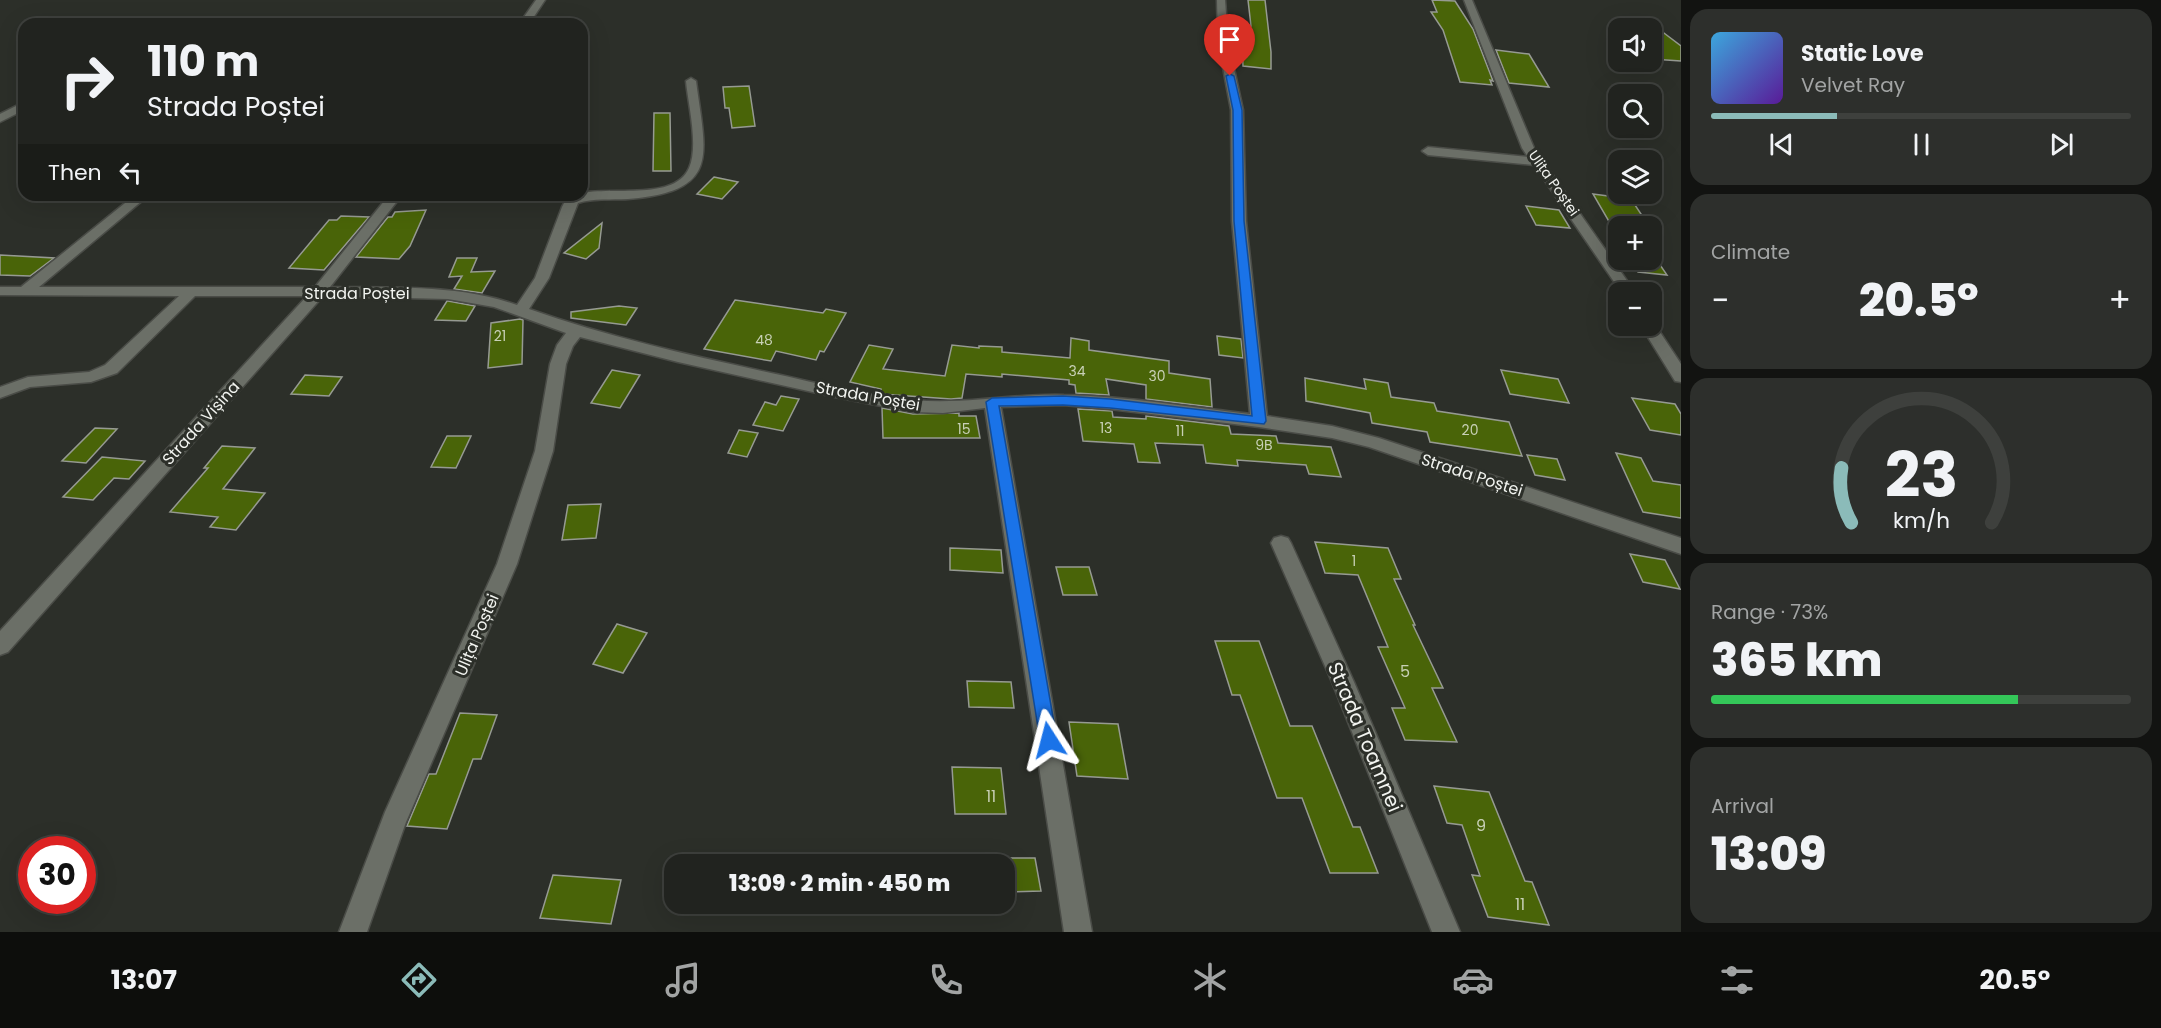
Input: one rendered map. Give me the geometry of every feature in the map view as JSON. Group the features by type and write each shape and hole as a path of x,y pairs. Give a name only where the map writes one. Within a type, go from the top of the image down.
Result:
{"street":[{"path":"528,18 542,0"},
{"path":"1221,0 1223,41 1238,110 1239,221 1259,421"},
{"name":"Ulița Poștei","path":"1468,0 1528,148 1621,282"},
{"path":"588,197 662,191 691,176 696,168 697,134 690,81"},
{"path":"0,118 18,108"},
{"path":"1428,151 1539,162"},
{"path":"25,291 136,201"},
{"name":"Strada Vișina","path":"0,646 319,292 391,201"},
{"path":"521,310 542,278 573,201"},
{"name":"Strada Poștei","path":"0,291 319,292 448,295 497,303 576,331 678,357 874,400 913,406 943,407 992,402 1063,400 1259,421 1332,432 1373,442 1681,546"},
{"path":"0,393 28,382 91,377 111,369 191,292"},
{"name":"Ulița Poștei","path":"353,932 394,821 507,564 544,452 558,364 565,345 576,331"},
{"path":"1655,336 1681,377"},
{"path":"992,402 1078,932"},
{"name":"Strada Toamnei","path":"1281,543 1347,693 1446,932"}],"building":[{"path":"1248,0 1265,0 1271,69 1243,66 1242,39 1249,40 1249,26 1251,26"},
{"path":"1432,0 1455,1 1473,29 1493,81 1490,80 1492,85 1460,82 1443,30 1431,12 1437,12"},
{"path":"1662,32 1681,46 1681,61 1662,60"},
{"path":"1496,50 1529,54 1549,87 1509,83"},
{"path":"749,86 755,126 732,128 729,108 725,108 723,87"},
{"path":"654,113 670,113 671,171 653,171"},
{"path":"714,177 738,182 722,199 697,194"},
{"path":"1593,194 1608,196 1608,204 1634,204 1642,216 1608,216 1608,220"},
{"path":"1526,206 1559,210 1570,228 1536,225"},
{"path":"426,210 410,246 399,259 356,257 388,217 392,217 395,212"},
{"path":"341,216 369,217 324,270 289,268 329,220 337,220"},
{"path":"602,223 599,248 586,259 564,253"},
{"path":"0,255 54,258 30,276 0,275"},
{"path":"457,258 477,258 471,272 495,271 482,293 454,289 462,276 449,277"},
{"path":"1662,268 1667,275 1637,270 1662,270"},
{"path":"735,300 823,313 826,309 846,313 824,352 820,351 816,360 776,351 771,361 704,349"},
{"path":"447,301 475,306 466,321 435,320"},
{"path":"619,306 637,308 626,325 571,318 571,312"},
{"path":"523,320 522,364 488,368 491,323"},
{"path":"1217,336 1241,339 1243,358 1219,355"},
{"path":"1071,338 1089,341 1089,350 1169,361 1169,373 1210,379 1212,407 1146,399 1146,385 1106,379 1109,395 1076,393 1075,385 1069,384 1069,380 1002,374 1002,377 966,374 962,398 951,399 881,394 881,389 850,382 869,345 893,349 883,369 945,376 952,345 979,348 979,346 1002,347 1002,352 1070,358"},
{"path":"612,370 640,375 620,408 591,403"},
{"path":"1501,370 1558,379 1569,403 1510,394"},
{"path":"305,375 342,377 329,396 291,394"},
{"path":"1305,378 1366,389 1364,379 1388,383 1391,397 1434,403 1437,411 1509,422 1522,456 1430,442 1427,432 1372,423 1370,413 1306,401"},
{"path":"781,396 799,399 783,431 753,425 765,402 776,405"},
{"path":"1632,398 1675,404 1681,414 1681,435 1650,430"},
{"path":"882,408 913,414 959,413 959,416 976,416 980,438 883,438"},
{"path":"1078,409 1112,411 1113,417 1146,419 1146,416 1229,426 1231,434 1276,436 1278,443 1331,447 1341,477 1309,474 1306,465 1237,460 1238,466 1206,463 1203,445 1155,443 1160,463 1138,462 1134,444 1083,441"},
{"path":"95,428 117,429 86,463 62,461"},
{"path":"739,430 758,433 747,457 728,453"},
{"path":"447,436 471,436 456,468 431,467"},
{"path":"222,446 255,448 223,489 265,493 236,530 210,527 218,517 170,512 208,468 204,468"},
{"path":"1616,453 1641,458 1653,481 1681,485 1681,518 1643,512"},
{"path":"1527,455 1557,459 1565,480 1535,475"},
{"path":"102,457 145,461 129,479 114,478 93,500 63,497"},
{"path":"601,504 596,538 562,540 568,505"},
{"path":"1315,542 1388,548 1401,579 1394,579 1443,688 1432,688 1457,742 1405,740 1392,708 1405,708 1378,647 1388,647 1358,575 1325,573"},
{"path":"950,548 1001,550 1003,573 950,570"},
{"path":"1630,554 1665,560 1680,589 1643,582"},
{"path":"1056,567 1089,567 1097,595 1063,595"},
{"path":"617,624 647,633 623,673 593,664"},
{"path":"1215,641 1259,641 1290,726 1312,726 1353,827 1360,827 1378,873 1330,873 1302,798 1277,798 1240,695 1232,695"},
{"path":"967,681 1011,682 1014,708 969,707"},
{"path":"460,713 497,715 481,759 473,759 447,829 407,826 429,774 436,774"},
{"path":"1069,722 1118,724 1128,779 1077,776"},
{"path":"952,767 1001,768 1006,814 955,814"},
{"path":"1434,786 1489,792 1525,881 1532,882 1549,925 1488,917 1472,875 1480,876 1462,825 1447,823"},
{"path":"1015,858 1035,858 1041,891 1015,892"},
{"path":"553,875 621,880 611,924 540,918"}],"route":[{"path":"1049,740 992,402 1063,400 1259,421 1239,221 1238,110 1230,76"}]}
